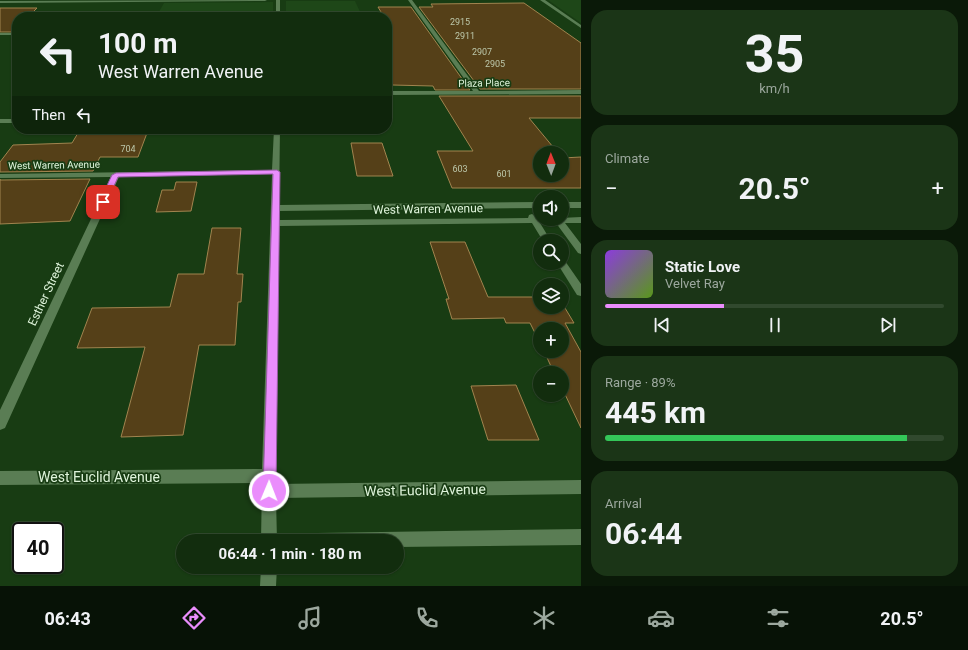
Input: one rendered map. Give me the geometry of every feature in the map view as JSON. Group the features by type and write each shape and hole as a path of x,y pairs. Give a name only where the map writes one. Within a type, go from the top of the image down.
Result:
{"street":[{"path":"0,2 266,0"},
{"path":"278,0 278,12"},
{"path":"410,0 477,92"},
{"path":"542,0 581,27"},
{"path":"0,34 12,34"},
{"name":"Plaza Place","path":"392,93 581,92"},
{"path":"0,121 12,121"},
{"path":"269,534 277,134"},
{"name":"West Warren Avenue","path":"0,176 277,172"},
{"name":"Esther Street","path":"0,424 116,175"},
{"path":"524,205 533,218"},
{"name":"West Warren Avenue","path":"276,208 533,205"},
{"path":"569,205 581,205"},
{"name":"West Warren Avenue","path":"276,223 533,220"},
{"name":"West Warren Avenue","path":"569,220 581,220"},
{"path":"562,226 581,251"},
{"path":"567,270 581,292"},
{"name":"West Euclid Avenue","path":"0,478 269,476"},
{"name":"West Euclid Avenue","path":"269,491 581,487"},
{"path":"404,539 581,536"},
{"path":"268,586 269,574"}],"shaded area":[{"path":"548,0 581,0 581,23"},
{"path":"286,1 355,1 360,12 286,12"},
{"path":"273,2 273,12 159,12 164,3"}],"building":[{"path":"524,3 581,43 581,89 480,89 419,7 433,7 431,4"},
{"path":"378,7 411,7 470,90 435,90 433,86 392,85 392,12 381,12"},
{"path":"0,8 37,8 33,12 12,12 12,32 0,32"},
{"path":"439,96 581,96 581,118 529,118 552,146 533,146 533,182 569,182 569,158 581,157 581,188 452,188 437,151 473,151"},
{"path":"77,134 147,134 138,157 100,157 93,171 0,172 0,162 13,145 72,143"},
{"path":"351,143 382,143 393,176 357,176"},
{"path":"90,179 70,221 0,224 0,180"},
{"path":"176,182 197,182 191,211 156,212 162,190 174,190"},
{"path":"212,228 241,228 237,274 243,274 241,302 238,302 235,345 199,345 183,435 121,437 145,347 77,348 92,308 170,307 178,274 204,274"},
{"path":"430,242 465,242 488,297 533,297 533,314 569,314 574,323 533,322 533,329 530,323 506,323 504,318 452,319 446,299 449,299"},
{"path":"569,330 581,352 581,428 569,402 569,366 551,366 547,358 569,358"},
{"path":"516,385 539,440 488,440 471,386"}],"route":[{"path":"103,202 116,175 277,172 269,491"}]}
